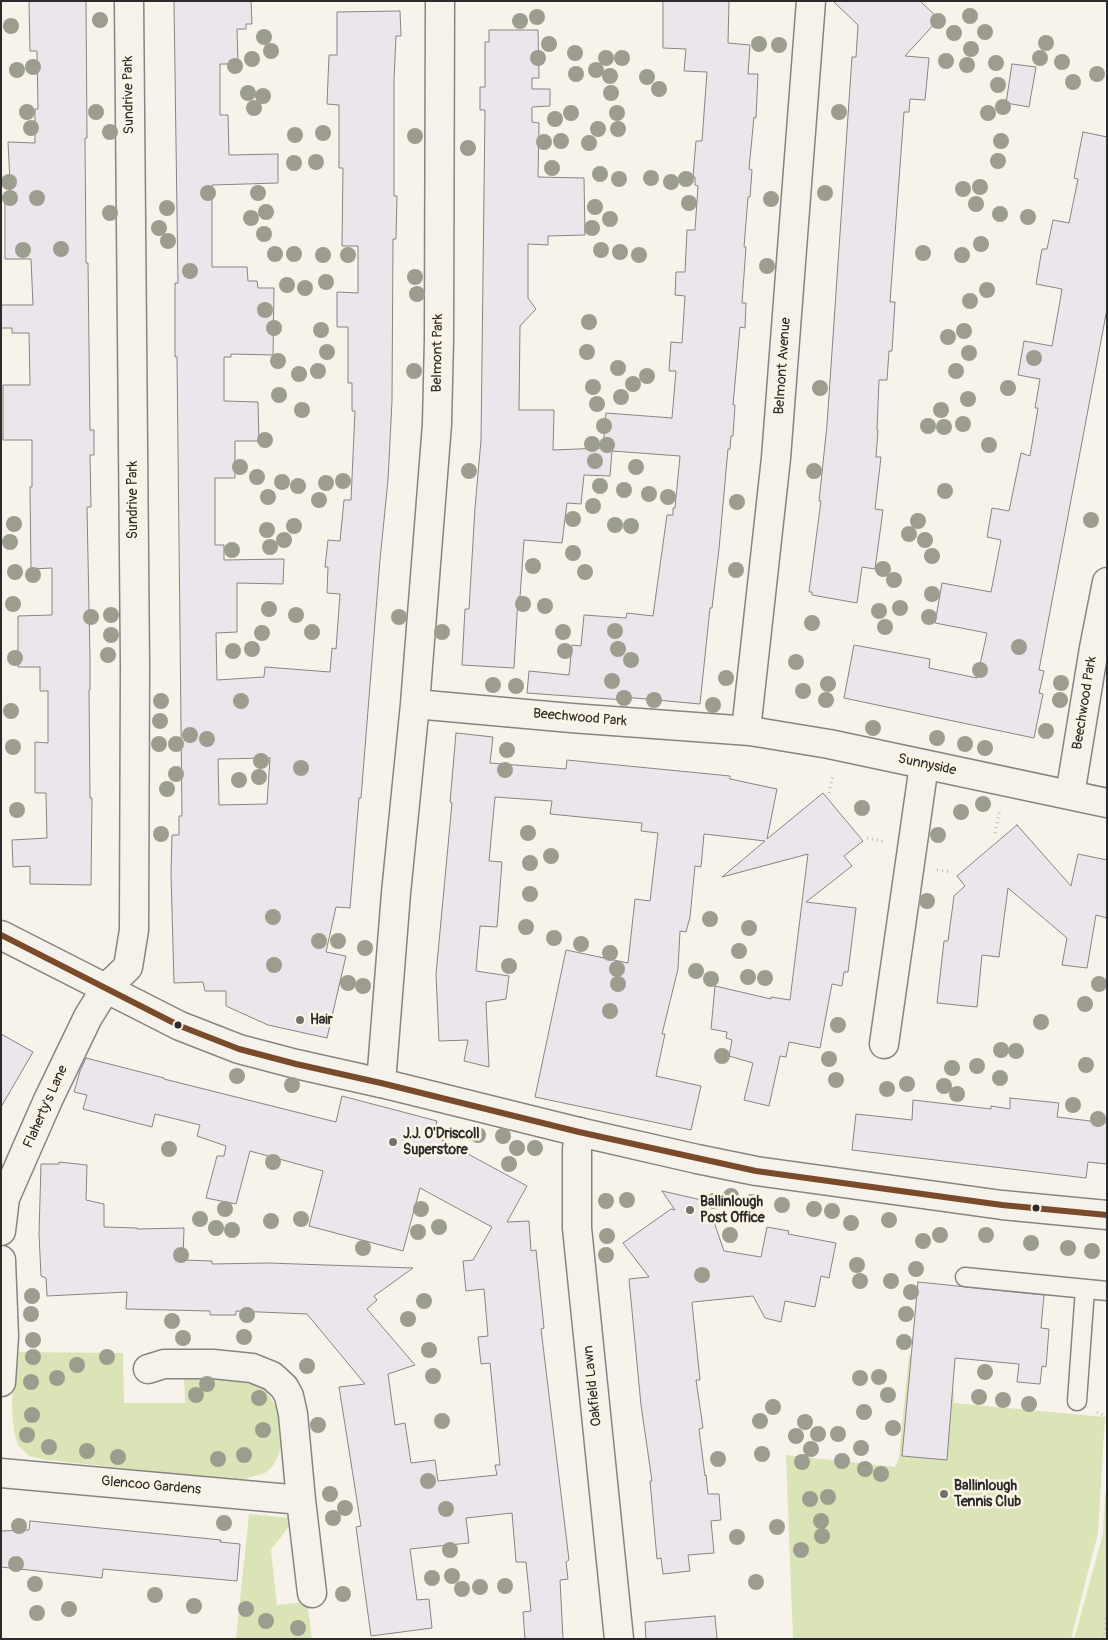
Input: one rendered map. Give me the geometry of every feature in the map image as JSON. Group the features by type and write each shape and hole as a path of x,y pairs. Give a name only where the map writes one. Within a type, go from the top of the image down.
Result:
{"street":[{"name":"Sundrive Park","path":"106,988 128,967 135,923 129,1"},
{"name":"Belmont Park","path":"380,1083 396,893 415,704 437,423 440,1"},
{"name":"Belmont Avenue","path":"746,730 776,458 811,1"},
{"name":"Beechwood Park","path":"1070,795 1094,648 1107,582"},
{"name":"Beechwood Park","path":"415,704 571,718 746,730"},
{"name":"Sunnyside","path":"746,730 829,744 1107,803"},
{"path":"884,1044 924,765"},
{"path":"1,935 180,1026 239,1049 296,1064 579,1132 756,1171 1002,1206 1107,1215"},
{"name":"Flaherty's Lane","path":"1,1231 7,1194 69,1055 88,1017 106,988"},
{"name":"Oakfield Lawn","path":"579,1132 576,1150 577,1228 619,1639"},
{"path":"1,1260 4,1336 1,1382"},
{"path":"148,1369 164,1364 214,1364 252,1368 272,1376 284,1387 290,1402 312,1593"},
{"name":"Glencoo Gardens","path":"1,1472 301,1500"}],"lane":[{"path":"965,1277 1107,1291"},
{"path":"1077,1401 1085,1289"}],"path":[{"path":"829,793 835,764"},
{"path":"995,833 1000,808"},
{"path":"867,838 895,843"},
{"path":"1104,1639 1107,1609"}],"green space":[{"path":"13,1352 123,1353 124,1403 185,1403 184,1377 239,1377 253,1380 265,1389 278,1410 283,1430 278,1456 273,1466 265,1473 244,1479 219,1479 41,1459 29,1456 18,1445 14,1431 12,1410"},
{"name":"Ballinlough Tennis Club","path":"909,1355 949,1358 947,1391 954,1391 954,1403 1105,1417 1098,1533 1071,1639 793,1639 786,1455 895,1467 899,1457"},
{"path":"1105,1494 1107,1494 1107,1639 1074,1639 1103,1534"},
{"path":"249,1514 292,1518 290,1525 271,1550 277,1605 307,1602 312,1639 236,1639"}],"building":[{"path":"29,1 86,1 86,263 88,263 90,430 94,430 94,455 90,455 91,507 87,507 90,798 92,798 91,885 30,884 30,866 13,867 12,840 47,838 46,793 35,793 35,742 48,743 48,691 40,691 40,667 18,667 18,616 52,615 52,568 31,569 30,487 32,487 32,440 3,440 3,385 30,385 29,333 12,333 12,328 1,328 1,305 33,305 31,259 5,259 5,203 11,203 8,142 35,143 35,109 38,109 37,51 30,51"},
{"path":"174,1 251,1 252,24 246,24 246,29 237,29 238,64 220,64 220,115 228,115 229,155 278,154 278,183 212,185 212,267 247,267 248,281 257,281 258,288 274,288 273,355 231,354 231,357 224,357 224,401 258,402 259,441 235,441 235,478 215,478 215,545 224,545 224,560 284,559 283,584 237,583 237,632 216,633 217,680 264,677 265,667 330,672 332,648 336,649 340,594 327,593 328,567 325,567 328,540 340,541 344,500 351,500 355,411 352,411 352,383 348,383 348,327 337,327 337,292 358,293 358,246 342,246 343,168 339,168 339,105 327,104 329,55 337,55 337,12 400,11 401,36 396,36 394,80 394,196 397,196 396,239 393,239 392,401 388,480 350,908 336,907 326,952 346,956 327,1038 268,1025 226,1006 226,991 205,991 203,982 174,983 171,874 172,835 179,835 179,816 182,816 177,357 175,357 175,283 178,283","holes":["270,758 267,804 219,805 218,759"]},
{"path":"663,1 729,1 728,43 750,45 748,74 758,74 756,118 754,117 749,169 752,170 750,197 748,197 744,247 746,247 742,303 746,303 745,328 740,327 733,405 735,405 733,436 731,436 730,449 728,449 719,549 712,608 710,608 700,704 624,697 624,700 527,693 529,671 569,675 572,645 581,646 584,615 626,618 627,613 653,616 667,515 673,515 673,508 675,508 680,456 612,451 610,476 584,475 581,504 567,503 562,543 524,540 520,597 518,597 514,668 462,665 465,609 469,609 481,440 485,110 480,110 480,87 485,87 485,42 489,42 489,30 538,30 539,78 532,78 532,89 550,89 550,106 532,107 532,122 539,123 538,177 584,178 585,235 548,236 548,245 528,244 528,298 536,309 520,326 519,410 554,410 553,450 603,448 606,413 672,418 676,371 669,371 671,342 682,343 685,296 675,295 676,272 685,272 687,230 695,230 698,186 695,185 695,177 693,177 696,141 702,141 707,72 684,71 686,49 663,48"},
{"path":"833,1 920,1 939,19 905,56 929,58 925,100 910,99 909,112 904,112 890,302 895,302 892,351 889,351 887,380 879,380 876,457 881,457 875,509 883,510 875,569 862,567 857,603 812,595 812,592 809,592 821,501 819,501 827,425 852,57 856,57 858,25"},
{"path":"1012,64 1036,67 1029,107 1006,103"},
{"path":"1083,132 1107,137 1107,309 1039,670 1044,671 1039,693 1043,694 1034,738 844,698 854,645 930,659 929,668 977,678 987,633 935,623 942,583 991,592 1001,540 987,537 992,508 1009,511 1021,453 1030,456 1038,408 1035,408 1040,379 1018,375 1024,341 1052,346 1062,289 1036,284 1042,249 1047,249 1053,220 1069,223 1078,179 1074,178"},
{"path":"456,733 493,737 490,763 566,769 567,760 730,776 730,779 777,789 767,839 823,793 863,841 844,856 852,866 806,902 856,908 848,972 844,972 842,986 832,984 820,1048 789,1042 786,1057 780,1056 769,1106 744,1100 753,1063 729,1056 732,1040 726,1038 727,1032 711,1029 715,986 771,999 771,997 790,1000 808,854 722,877 765,841 704,834 701,867 695,866 690,917 686,932 680,931 678,969 662,1034 665,1034 656,1076 701,1086 691,1130 535,1097 566,950 628,963 635,899 650,901 658,833 641,831 642,823 550,814 552,801 495,797 489,861 502,862 497,927 480,926 476,971 509,976 506,999 486,1002 489,1067 464,1061 468,1040 439,1041 436,974 452,803 450,802"},
{"path":"1017,825 1071,886 1078,854 1107,860 1107,918 1096,915 1087,968 1062,965 1067,938 1008,888 999,957 982,955 977,1007 937,1003 944,941 948,941 954,896 965,886 957,876"},
{"path":"1,1034 33,1052 1,1107"},
{"path":"86,1058 336,1122 342,1096 437,1121 433,1135 527,1186 507,1222 529,1221 531,1251 536,1250 544,1328 541,1329 569,1560 566,1562 568,1579 560,1580 563,1639 525,1639 523,1612 531,1611 526,1562 516,1562 512,1513 466,1518 469,1543 410,1549 417,1600 429,1599 432,1628 371,1636 356,1527 361,1526 339,1387 365,1384 307,1314 236,1311 236,1315 210,1315 210,1311 126,1309 127,1292 47,1296 46,1278 41,1276 39,1234 41,1164 59,1164 59,1162 87,1165 86,1200 104,1204 104,1227 137,1229 184,1228 183,1260 212,1261 212,1264 268,1263 413,1268 374,1296 377,1300 367,1309 415,1365 388,1374 395,1425 405,1423 411,1463 435,1460 438,1481 497,1475 495,1465 500,1465 490,1363 481,1364 478,1337 488,1336 484,1289 466,1291 463,1261 473,1260 492,1227 420,1188 403,1251 309,1226 323,1171 250,1151 236,1204 206,1198 217,1156 224,1156 226,1146 197,1136 200,1125 155,1114 152,1127 83,1109 87,1095 74,1092"},
{"path":"1010,1098 1059,1103 1057,1117 1107,1123 1107,1164 1088,1162 1086,1178 852,1150 856,1114 912,1120 913,1100 991,1109 991,1106 1010,1109"},
{"path":"662,1191 706,1201 703,1215 713,1219 724,1251 761,1257 767,1227 789,1231 788,1234 836,1243 829,1278 821,1276 815,1307 785,1301 781,1322 765,1318 753,1296 692,1303 700,1380 696,1380 703,1428 699,1429 705,1476 708,1494 719,1494 721,1520 711,1521 714,1553 688,1555 690,1571 663,1574 661,1558 657,1559 650,1481 652,1481 641,1405 629,1279 649,1277 623,1243 671,1209 675,1210"},
{"path":"918,1282 1044,1295 1041,1328 1049,1329 1046,1367 1042,1366 1040,1384 1017,1382 1019,1364 955,1358 947,1460 902,1456"},
{"path":"30,1521 221,1540 220,1542 240,1544 237,1581 103,1569 102,1578 1,1567 1,1531 29,1530"},
{"path":"715,1616 717,1639 646,1639 645,1622"}],"transit line":[{"path":"1,935 180,1026 239,1049 296,1064 579,1132 756,1171 1002,1205 1107,1215"}],"place":[{"name":"Hair","path":"300,1020"},
{"name":"J.J. O'Driscoll Superstore","path":"393,1142"},
{"name":"Ballinlough Post Office","path":"690,1210"},
{"name":"Ballinlough Tennis Club","path":"944,1494"}]}
